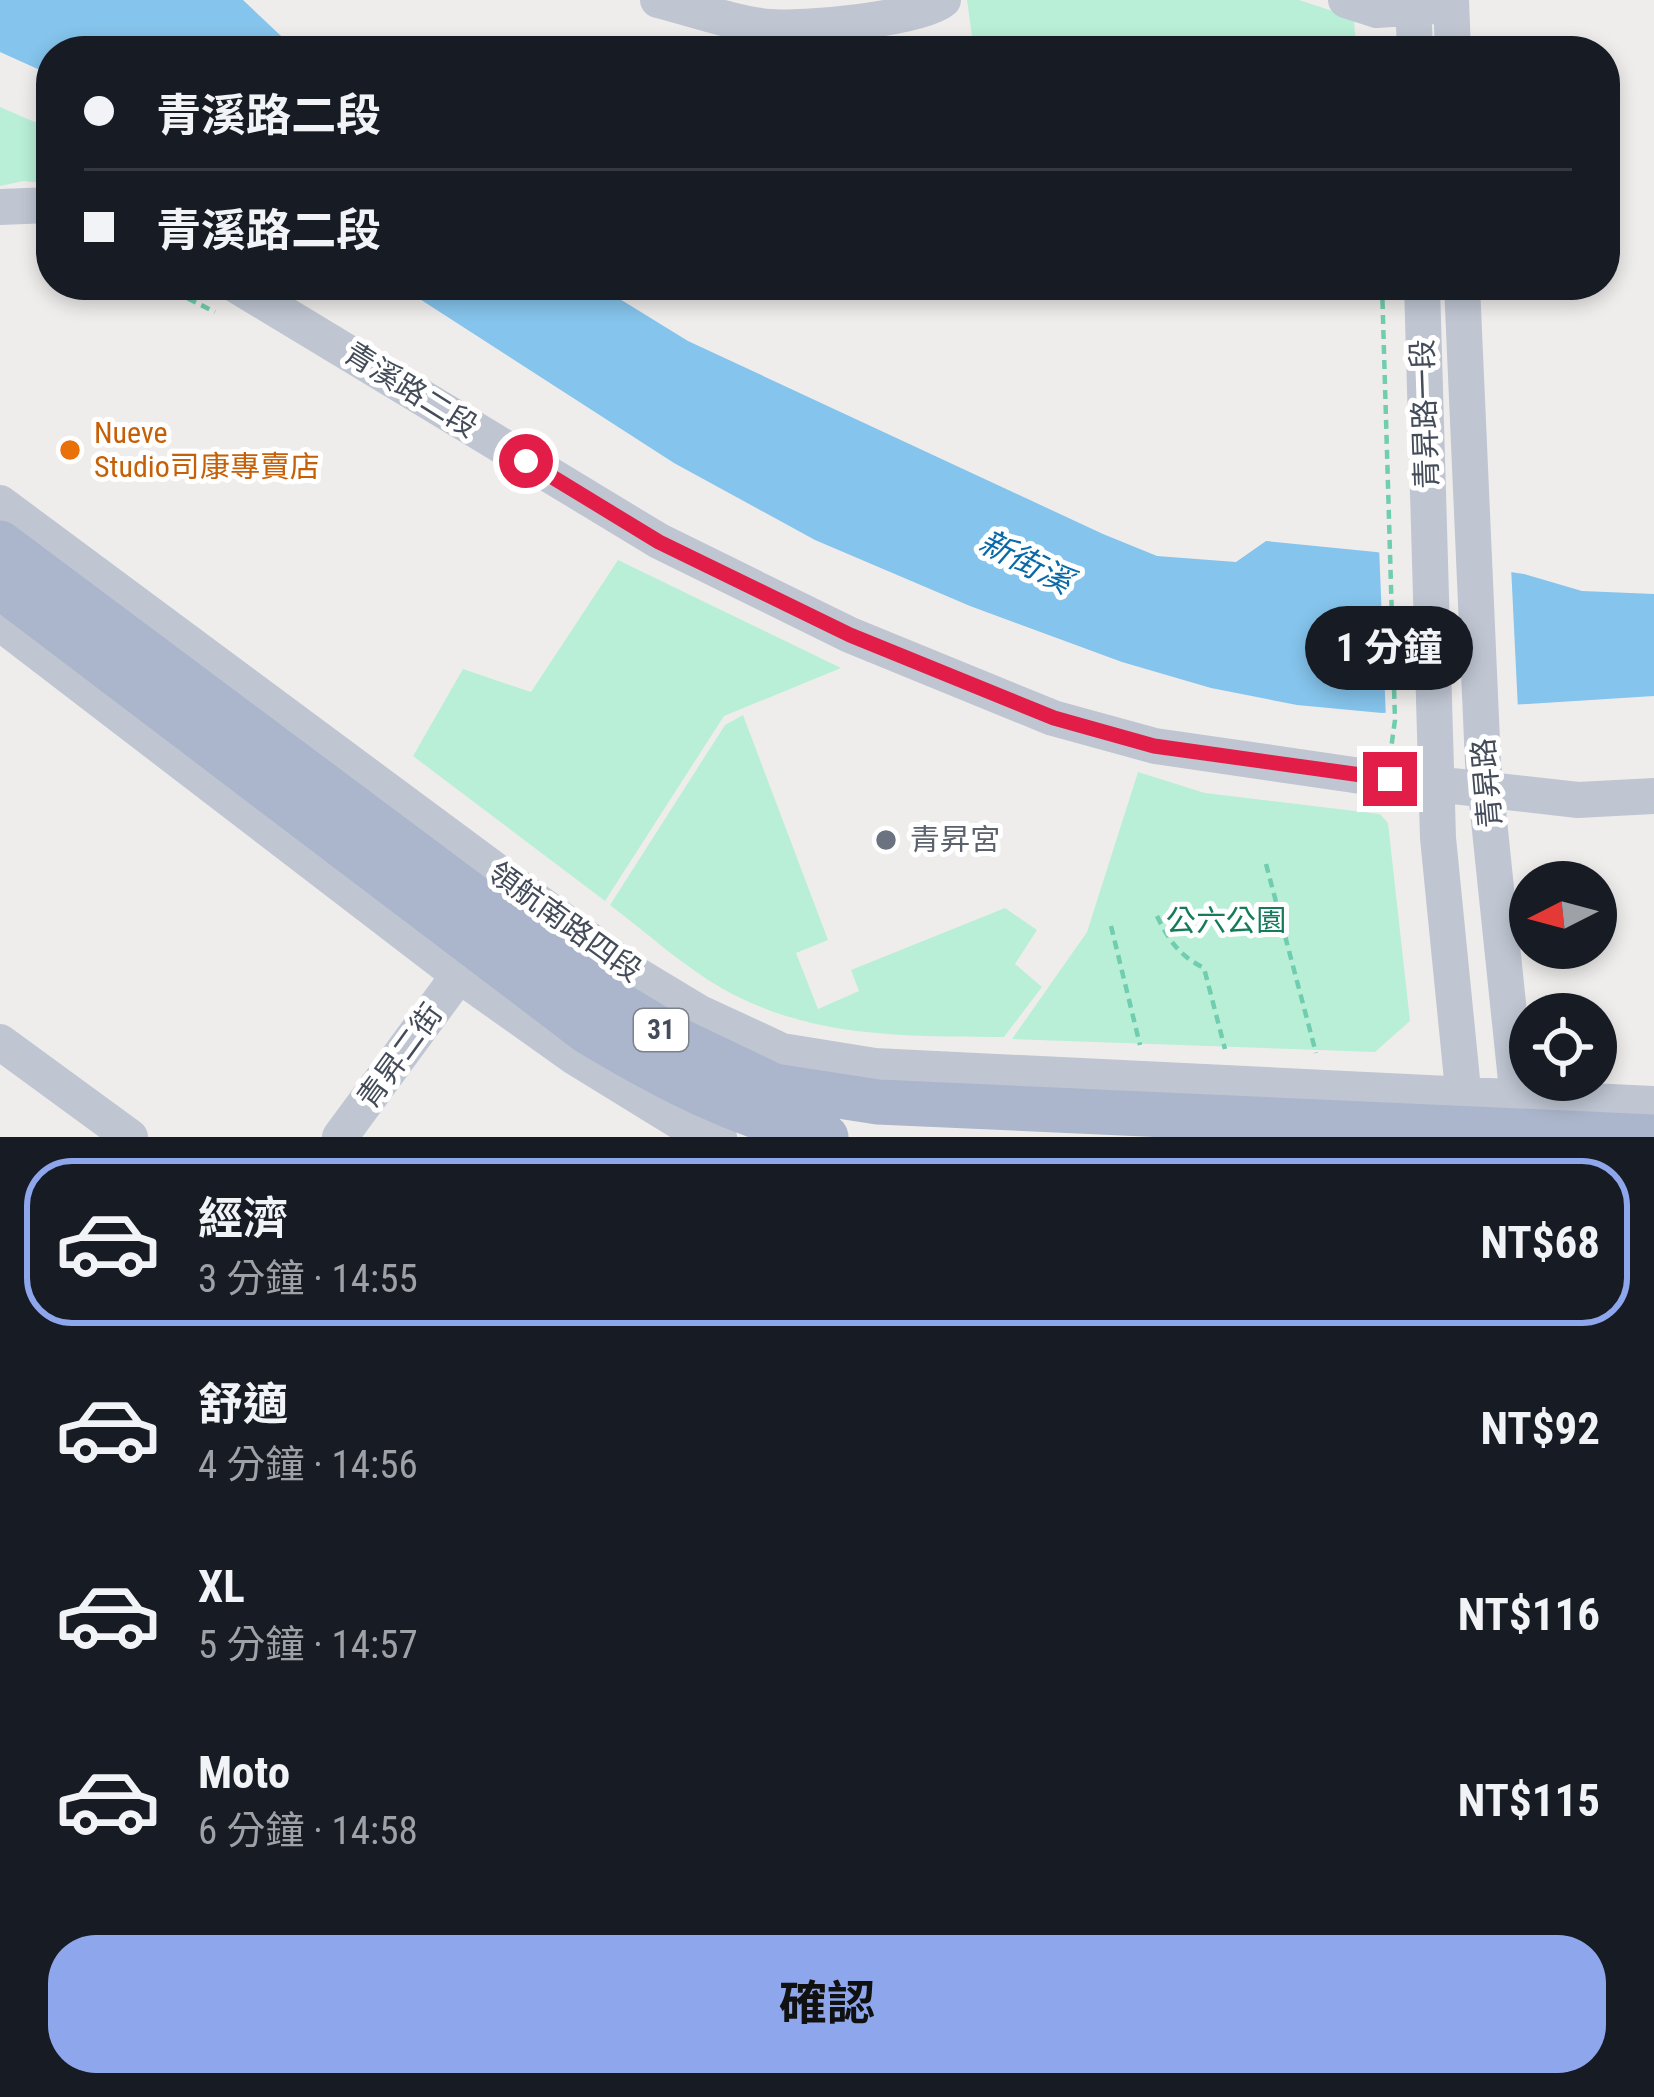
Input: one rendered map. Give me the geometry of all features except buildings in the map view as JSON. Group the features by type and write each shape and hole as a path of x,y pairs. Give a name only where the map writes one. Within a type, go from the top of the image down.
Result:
{"main road":[{"name":"領航南路四段","path":"0,543 613,1001 678,1040 774,1086 878,1102 1466,1120"},
{"name":"31","path":"0,586 588,1032 658,1075 765,1123 826,1137"},
{"name":"31","path":"1466,1120 1654,1137"}],"street":[{"path":"658,0 769,27 858,22 934,9 944,0"},
{"path":"1346,0 1377,10 1451,3 1452,36"},
{"path":"1414,5 1415,36"},
{"path":"0,207 36,206"},
{"name":"青溪路二段","path":"261,300 659,542 850,635 1054,718 1154,746 1462,788 1578,800 1654,796"},
{"name":"青昇路一段","path":"1421,300 1436,718"},
{"name":"青昇路一段","path":"1463,300 1482,716"},
{"name":"領航南路四段","path":"0,503 635,974 698,1012 782,1051 875,1066 1466,1120"},
{"name":"31","path":"0,623 459,975 576,1058 685,1125 719,1137"},
{"name":"青昇路","path":"1466,1120 1438,838 1462,788 1482,716"},
{"name":"青昇路","path":"1436,718 1462,788 1520,1122"},
{"name":"青昇二街","path":"340,1137 459,975"},
{"path":"0,1042 130,1137"},
{"name":"31","path":"1520,1122 1654,1104"}],"path":[{"path":"1382,300 1395,720 1390,754"},
{"path":"1266,863 1318,1058"},
{"path":"1157,916 1170,942 1187,960 1204,968 1226,1054"},
{"path":"1111,926 1142,1051"}],"green space":[{"path":"967,0 1299,0 1354,18 1355,36 972,36"},
{"path":"0,107 36,123 36,182 0,186"},
{"path":"618,560 841,668 724,716 605,901 413,756 463,669 531,692"},
{"path":"743,715 828,940 796,953 818,1009 859,991 851,970 1005,908 1037,930 1015,964 1042,987 1004,1037 860,1031 791,1017 708,980 610,905 725,725"},
{"name":"公六公園","path":"1138,772 1205,793 1380,814 1388,823 1410,1021 1375,1052 1012,1039 1087,932"}],"water":[{"path":"0,0 243,0 281,36 36,36 36,68 0,52"},
{"name":"新街溪","path":"421,300 621,300 688,341 1157,556 1236,562 1266,541 1524,574 1582,591 1654,594 1654,696 1382,713 1297,705 1211,688 1122,662 970,606 815,540 674,463"}],"pier":[{"path":"1379,546 1511,566 1518,710 1386,719"}],"place":[{"name":"Nueve Studio司康專賣店","path":"70,450"},
{"name":"青昇宮","path":"886,840"}],"route":[{"path":"526,461 659,542 850,635 1054,718 1154,746 1390,779"}]}
